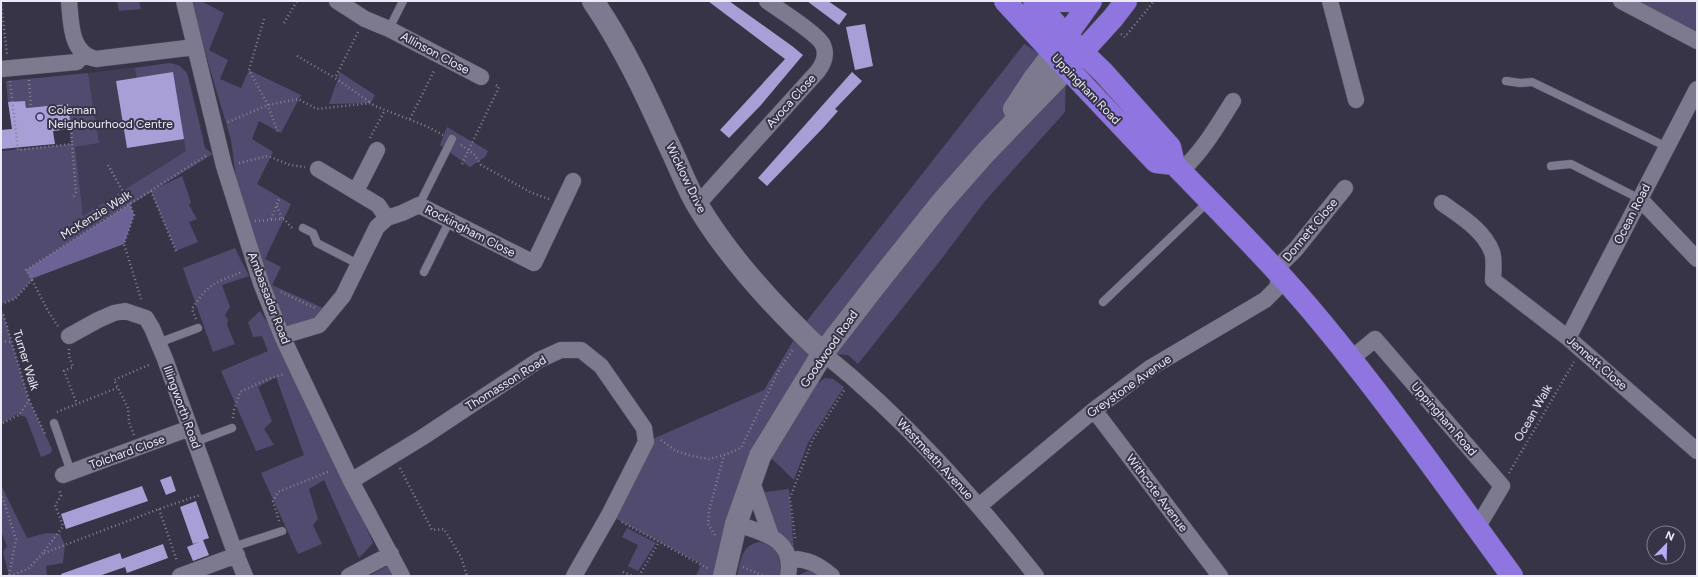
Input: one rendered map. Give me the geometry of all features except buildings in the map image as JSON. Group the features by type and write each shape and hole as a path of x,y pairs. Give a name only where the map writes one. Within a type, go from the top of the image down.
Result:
{"highway":[{"name":"Uppingham Road","path":"1005,1 1156,162 1178,168"},
{"name":"Uppingham Road","path":"1034,1 1066,36 1103,72 1170,147 1178,168 1280,275 1351,359 1389,407 1512,576"},
{"path":"1060,1 1072,1"},
{"path":"1066,36 1092,1"},
{"path":"1060,61 1082,52 1113,18 1126,1"}],"street":[{"path":"69,1 73,35 83,54 89,58 96,59 195,47"},
{"name":"Ambassador Road","path":"184,1 224,166 255,267 282,336 298,370 351,481 402,576"},
{"name":"Allinson Close","path":"337,1 365,20 389,29 481,77"},
{"name":"Avoca Close","path":"697,205 818,71 825,58 825,51 820,40 767,1"},
{"path":"1330,1 1356,100"},
{"path":"1621,1 1697,42"},
{"name":"Wicklow Drive","path":"600,3 634,70 697,205 743,270 803,334 823,353"},
{"name":"Goodwood Road","path":"722,570 751,479 760,456 823,353 882,276 941,203 986,152 1060,61 1066,36"},
{"path":"5,69 77,62 83,54"},
{"name":"Ocean Road","path":"1568,338 1697,89"},
{"path":"1178,168 1192,161 1205,145 1233,101"},
{"path":"356,191 377,150"},
{"path":"318,169 378,205 387,218"},
{"name":"Rockingham Close","path":"282,336 319,325 328,315 343,296 377,227 387,218 418,205 534,263 573,181"},
{"name":"Donnett Close","path":"1280,275 1282,263 1296,249 1345,188"},
{"path":"1640,199 1697,259"},
{"name":"Jennett Close","path":"1442,203 1462,216 1480,233 1493,253 1493,280 1568,338 1697,451"},
{"name":"Greystone Avenue","path":"979,506 1094,410 1150,368 1260,303 1277,288 1280,275"},
{"path":"68,336 114,313 126,311 146,318"},
{"name":"Illingworth Road","path":"146,318 152,328 165,359 245,576"},
{"name":"Uppingham Road","path":"1351,359 1375,339 1502,486"},
{"name":"Thomasson Road","path":"351,481 394,455 539,360 561,350 581,350 601,366 644,428"},
{"name":"Westmeath Avenue","path":"823,353 854,378 918,439 979,506 1036,576"},
{"name":"Withcote Avenue","path":"1094,410 1220,576"},
{"path":"574,576 609,515 646,442 644,428"},
{"name":"Tolchard Close","path":"67,474 138,448 193,435"},
{"path":"751,479 771,536"},
{"path":"1477,528 1502,486"},
{"path":"736,524 771,536 794,558 812,562 832,576"},
{"path":"181,576 235,551"},
{"path":"349,576 391,554"},
{"path":"788,576 794,558"}],"lane":[{"name":"Allinson Close","path":"389,29 403,1"},
{"path":"1506,81 1520,83 1532,82 1667,146"},
{"path":"418,205 452,139"},
{"path":"1551,166 1572,164 1640,199"},
{"path":"1103,302 1209,201"},
{"path":"424,272 450,220"},
{"path":"303,228 313,233 317,243 358,264"},
{"path":"158,343 198,328"},
{"path":"54,423 67,474"},
{"path":"193,435 232,428"},
{"path":"235,551 282,531"}],"path":[{"path":"284,22 297,1"},
{"path":"1118,31 1125,37 1154,1"},
{"path":"1,2 5,69 18,150 72,144"},
{"path":"264,19 249,70 268,105 278,132"},
{"path":"335,78 365,20"},
{"path":"297,56 335,78 374,106 410,119 452,139 474,154 481,165 544,198"},
{"path":"410,119 441,56"},
{"path":"27,67 31,108"},
{"path":"462,164 499,87 481,77"},
{"path":"214,128 268,105 298,99 317,109 371,103"},
{"path":"377,150 367,143 385,110"},
{"path":"71,129 76,192 73,198"},
{"name":"McKenzie Walk","path":"32,280 26,270 219,147"},
{"path":"224,166 268,156 290,165 318,169"},
{"path":"108,165 130,204 134,215 124,244 134,272 146,318"},
{"path":"152,191 176,251"},
{"path":"271,219 280,198"},
{"path":"276,206 282,219"},
{"path":"198,328 192,309 213,283 255,267"},
{"path":"1,304 15,299 32,280 56,324 68,336 69,356 73,367 64,371 77,404"},
{"path":"262,283 328,315"},
{"name":"Turner Walk","path":"1,312 29,400 19,416 1,424"},
{"path":"644,428 676,451 692,456 709,459 724,455 740,448 778,372 803,334"},
{"path":"1,341 11,342"},
{"name":"Ocean Walk","path":"1502,486 1581,350"},
{"path":"138,448 129,422 128,408 114,380 165,359"},
{"path":"232,428 234,410 240,392 268,379 298,370"},
{"path":"794,558 790,498 812,441 854,378"},
{"path":"51,415 117,388"},
{"path":"38,420 45,418"},
{"path":"394,455 432,530 444,529 461,557 467,576"},
{"path":"717,538 708,524 709,511 724,455"},
{"path":"282,531 273,501 278,492 344,466"},
{"path":"9,576 28,568 43,553 63,526 55,506 61,496 59,488 67,474"},
{"path":"43,553 159,509 213,491"},
{"path":"1,493 16,539 9,576"},
{"path":"159,509 181,576"},
{"path":"609,515 659,542 722,570 764,576"},
{"path":"639,576 659,542"},
{"path":"624,572 633,576"}],"shaded area":[{"path":"117,1 139,1 141,9 119,11"},
{"path":"190,1 201,1 224,13 209,50 228,60 220,79 241,88 249,70 301,95 281,133 259,121 252,139 273,152 257,184 291,204 265,259 281,267 272,285 330,311 282,336 261,283 249,276 255,267 242,221 231,140"},
{"path":"1620,1 1697,1 1697,41"},
{"path":"1024,44 1066,70 1065,112 985,201 943,257 858,364 848,355 823,353 758,451 720,576 696,576 701,564 609,515 646,442 764,390 799,331"},
{"path":"170,63 180,66 189,78 204,140 83,216 75,147 99,143 88,73"},
{"path":"170,63 180,66 187,73 205,148 213,154 159,187 182,176 191,202 189,205 197,219 189,222 198,242 176,251 151,192 26,270 32,280 15,299 1,304 1,151 71,144 68,104 26,108 25,101 8,102 6,81 88,73 99,143 75,147 83,216 186,151 184,139 137,78 135,68"},
{"path":"338,71 375,95 371,103 329,104 339,76"},
{"path":"447,127 488,151 485,157 470,167 440,145"},
{"path":"130,204 134,215 124,244 31,279 26,270"},
{"path":"235,248 249,276 222,285 230,307 225,315 228,320 227,325 235,344 213,352 183,268"},
{"path":"260,311 298,370 373,543 359,558 324,480 309,489 318,519 313,525 322,544 298,554 261,473 304,455 276,377 258,387 272,421 264,429 274,445 256,451 221,371 268,351 262,336 253,337 248,322"},
{"path":"1,312 3,313 29,400 52,449 51,453 41,457 26,417 17,414 1,424"},
{"path":"825,378 833,379 844,387 808,443 794,480 769,456 815,385"},
{"path":"1,485 27,538 47,533 60,534 65,545 63,563 46,566 47,576 9,576 3,552 7,546 1,531"},
{"path":"789,489 794,553 769,521 757,493"},
{"path":"627,528 656,543 638,571 628,566 638,545 622,537"},
{"path":"759,542 770,546 777,553 780,564 780,576 737,576 745,550 749,546"},
{"path":"395,562 402,576 369,576"},
{"path":"818,566 828,576 799,576 799,575"}],"place":[{"name":"Coleman Neighbourhood Centre","path":"40,117"}]}
